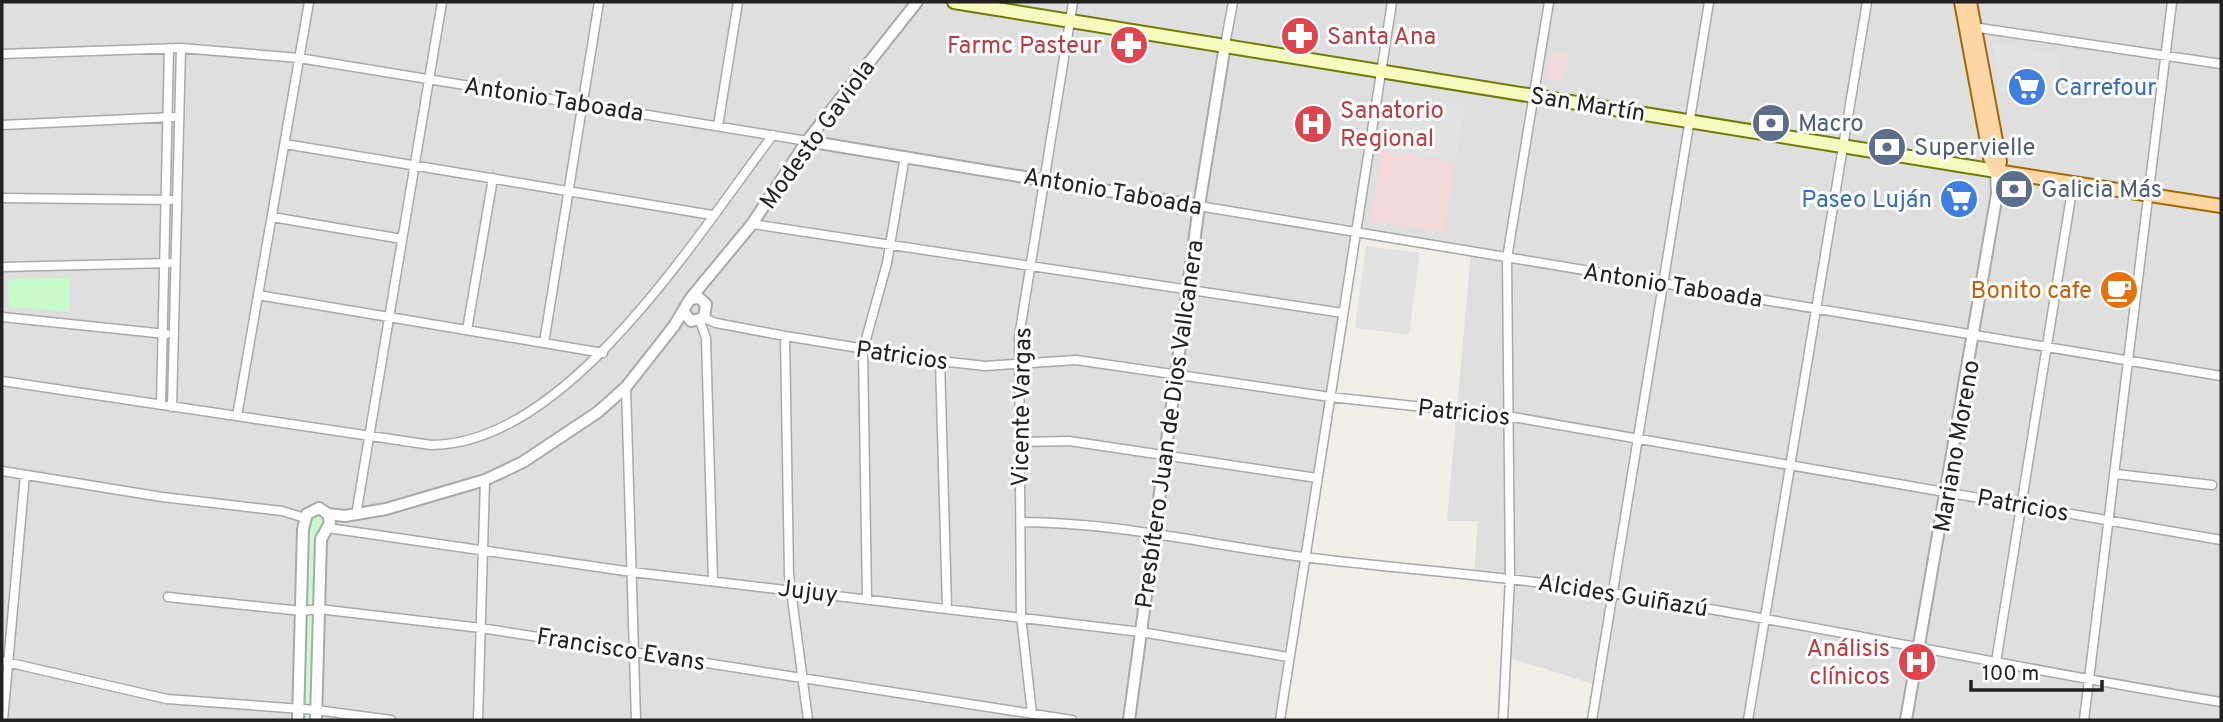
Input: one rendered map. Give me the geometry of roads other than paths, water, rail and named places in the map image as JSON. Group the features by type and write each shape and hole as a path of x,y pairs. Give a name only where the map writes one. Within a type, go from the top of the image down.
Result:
{"main road":[{"name":"San Martín","path":"954,2 2150,197 2221,206"},
{"path":"1965,5 2000,162 1996,171"}],"street":[{"path":"237,416 309,2"},
{"path":"350,516 369,436 442,2"},
{"path":"544,343 599,2"},
{"path":"718,126 738,2"},
{"name":"Modesto Gaviola","path":"328,524 350,516 431,498 485,480 566,435 626,387 674,326 690,299 752,224 807,141 917,2"},
{"name":"Vicente Vargas","path":"1032,713 1021,616 1018,362 1029,268 1073,2"},
{"path":"1226,45 1233,2"},
{"path":"1280,720 1392,2"},
{"path":"1503,720 1510,577 1507,258 1549,2"},
{"path":"1592,720 1709,2"},
{"path":"1748,720 1867,2"},
{"path":"1951,2 1965,5"},
{"path":"2084,720 2111,520 2172,2"},
{"path":"1971,27 2221,64"},
{"name":"Presbítero Juan de Dios Vallcanera","path":"1129,720 1199,206 1226,45"},
{"path":"162,405 169,48"},
{"path":"172,407 181,48"},
{"name":"Antonio Taboada","path":"2,54 181,48 299,58 905,156 2046,349 2221,376"},
{"path":"2,125 180,117"},
{"path":"2,381 431,445 453,444 471,439 529,411 578,377 603,353 773,135"},
{"path":"285,144 712,215"},
{"path":"867,598 863,349 890,246 905,156"},
{"name":"Mariano Moreno","path":"1906,720 1975,337 1997,194 1996,171"},
{"path":"467,330 493,178"},
{"path":"1996,662 2073,184"},
{"path":"2,198 177,200"},
{"path":"272,217 402,239"},
{"path":"752,224 1029,268 1343,313"},
{"path":"2,267 176,263"},
{"name":"Modesto Gaviola","path":"698,320 719,267"},
{"path":"258,295 603,353"},
{"path":"690,299 699,298 706,304"},
{"path":"683,311 698,320 706,338 713,581"},
{"path":"2,317 173,334"},
{"path":"674,326 698,320"},
{"name":"Patricios","path":"698,320 940,361 985,366 1076,360 1330,397 1507,416 2221,540"},
{"path":"785,336 790,589 808,720"},
{"path":"940,361 947,607"},
{"path":"626,387 636,720"},
{"path":"1019,442 1069,441 1317,478"},
{"path":"2,471 162,497 282,511 316,508"},
{"path":"2116,474 2212,485"},
{"path":"3,720 5,662 26,475"},
{"path":"478,720 485,480"},
{"path":"299,714 305,519 310,510 316,508"},
{"path":"316,508 328,524 319,608 316,715"},
{"path":"282,511 305,519 313,532 328,524"},
{"name":"Alcides Guiñazú","path":"1020,523 1066,523 1304,557 1510,577 1611,592 1919,646 2090,681 2221,702"},
{"name":"Jujuy","path":"328,524 483,551 632,572 1021,616 1140,632 1288,657"},
{"name":"Francisco Evans","path":"168,597 302,611 319,608 481,628 1072,720"},
{"path":"5,662 167,699 299,714 390,720"}],"place":[{"name":"Santa Ana","path":"1300,36"},
{"name":"Farmc Pasteur","path":"1129,45"},
{"name":"Carrefour","path":"2027,87"},
{"name":"Macro","path":"1771,123"},
{"name":"Sanatorio Regional","path":"1313,124"},
{"name":"Supervielle","path":"1887,147"},
{"name":"Galicia Más","path":"2014,189"},
{"name":"Paseo Luján","path":"1959,199"},
{"name":"Bonito cafe","path":"2119,290"},
{"name":"Análisis clínicos","path":"1917,662"}]}
